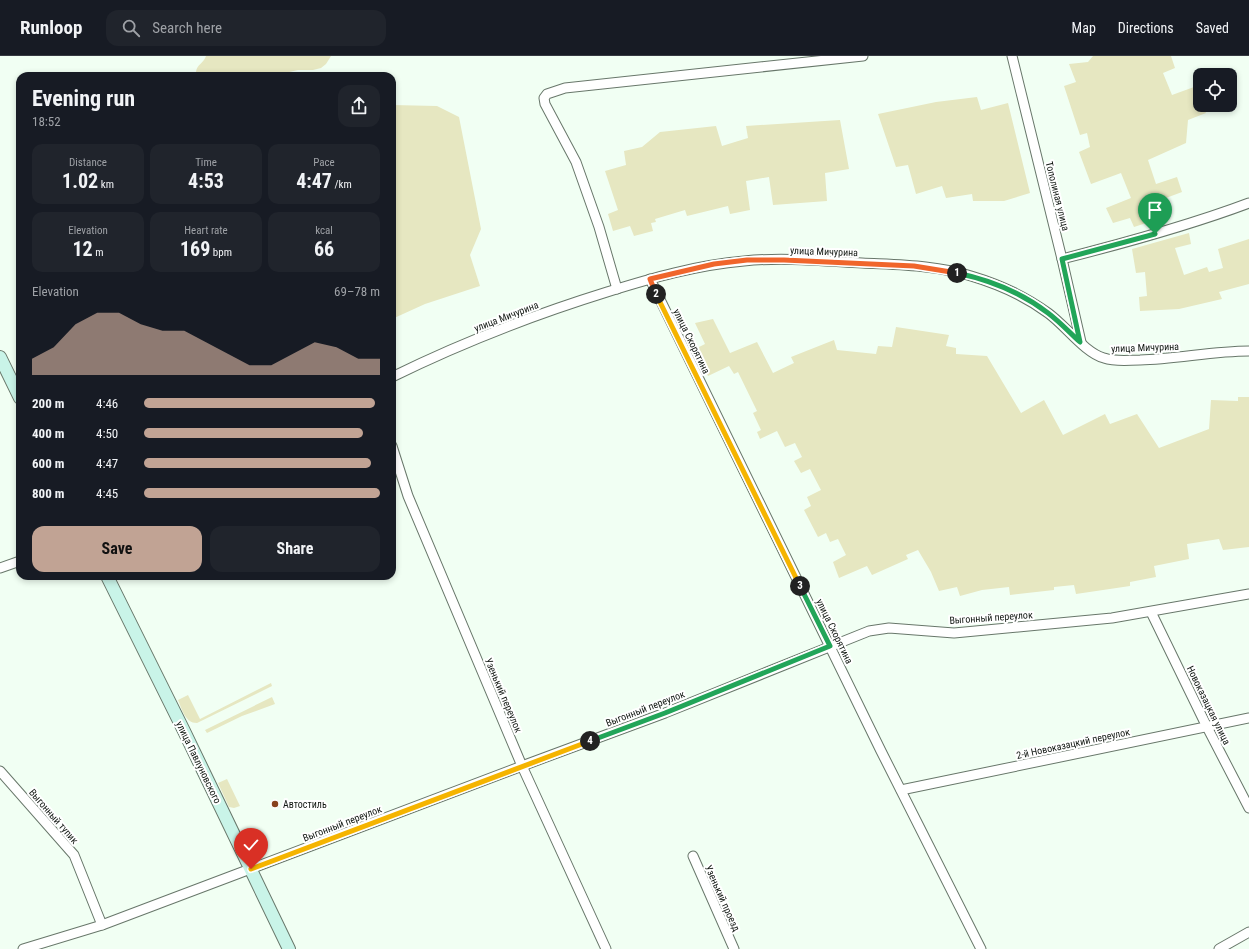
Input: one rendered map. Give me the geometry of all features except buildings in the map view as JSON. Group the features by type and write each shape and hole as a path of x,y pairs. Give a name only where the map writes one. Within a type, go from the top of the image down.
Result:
{"street":[{"path":"617,289 599,227 576,162 545,104 544,98 547,94 565,88 863,56"},
{"name":"Тополиная улица","path":"1012,56 1062,259 1080,342"},
{"path":"1062,259 1121,244 1249,204"},
{"name":"улица Мичурина","path":"396,375 454,348 536,315 650,279 714,264 747,260 914,266 942,269 969,275 1016,293 1049,314 1092,353 1102,358 1114,360 1162,359 1219,352 1249,351"},
{"name":"улица Скорятина","path":"650,279 901,790 981,949"},
{"path":"0,357 16,390"},
{"name":"Узенький переулок","path":"396,458 408,496 522,766 606,949"},
{"path":"0,568 16,562"},
{"name":"улица Павлуновского","path":"109,580 289,949"},
{"name":"Выгонный переулок","path":"23,949 102,924 251,869 665,713 869,631 880,628 902,628 954,632 1112,618 1249,594"},
{"name":"Новоказацкая улица","path":"1151,612 1207,727 1249,808"},
{"name":"2-й Новоказацкий переулок","path":"901,790 1249,718"},
{"name":"Выгонный тупик","path":"0,771 74,856 102,924"},
{"name":"Узенький проезд","path":"693,856 734,949"},
{"path":"1218,949 1249,932"}],"green space":[{"path":"206,56 331,56 326,64 321,68 289,72 196,72 199,65"},
{"path":"1093,56 1171,56 1175,68 1163,73 1172,95 1193,87 1193,112 1206,113 1188,120 1186,143 1148,160 1156,184 1177,177 1182,192 1166,198 1171,215 1134,227 1130,218 1113,223 1106,208 1131,198 1121,173 1091,184 1079,152 1090,147 1087,133 1080,135 1064,86 1076,82 1069,64 1088,62"},
{"path":"977,97 981,110 1008,103 1030,193 1004,201 973,201 972,194 946,198 942,186 916,194 908,165 896,167 878,114 936,102"},
{"path":"396,105 437,106 459,117 481,229 470,255 480,286 425,304 396,317"},
{"path":"840,120 849,169 825,173 827,201 773,205 769,177 746,181 750,210 730,214 728,206 687,216 685,210 655,219 656,222 651,223 653,231 634,236 630,226 613,231 608,214 618,210 605,171 626,165 624,151 642,147 660,132 716,126 722,146 748,138 746,126"},
{"path":"1189,233 1191,244 1175,248 1184,275 1207,267 1209,272 1223,268 1218,249 1249,239 1249,284 1219,292 1222,299 1179,309 1140,311 1139,297 1147,296 1145,272 1136,273 1132,249"},
{"path":"713,319 730,353 757,342 773,373 794,363 791,357 834,340 837,350 876,354 878,346 892,347 896,327 949,335 946,346 956,348 956,354 987,356 1021,413 1044,400 1063,435 1105,414 1110,424 1137,414 1159,448 1209,429 1211,400 1238,401 1238,397 1249,397 1249,547 1223,550 1219,539 1187,544 1189,559 1154,566 1156,577 1130,582 1130,586 1076,594 1074,585 1054,587 1054,590 1010,595 1009,587 982,590 960,596 957,587 939,591 931,572 918,550 906,555 908,559 872,575 867,566 839,578 833,562 846,555 838,539 830,542 826,533 818,537 804,510 811,506 807,497 821,490 810,469 801,473 794,461 802,457 795,443 785,447 777,431 760,439 757,432 761,430 753,413 757,411 738,372 734,374 729,366 708,376 695,349 705,344 695,323"},
{"path":"271,683 272,686 197,723 190,721 187,718 178,700 188,695 200,719"},
{"path":"272,697 275,704 242,716 207,733 205,730"},
{"path":"227,779 240,806 234,808 229,807 218,783"}],"place":[{"name":"Автостиль","path":"275,804"}],"route":[{"path":"251,869 665,713 830,646 650,279 714,264 747,260 829,262 914,266 942,269 969,275 1016,293 1049,314 1080,342 1062,259 1155,234"}]}
